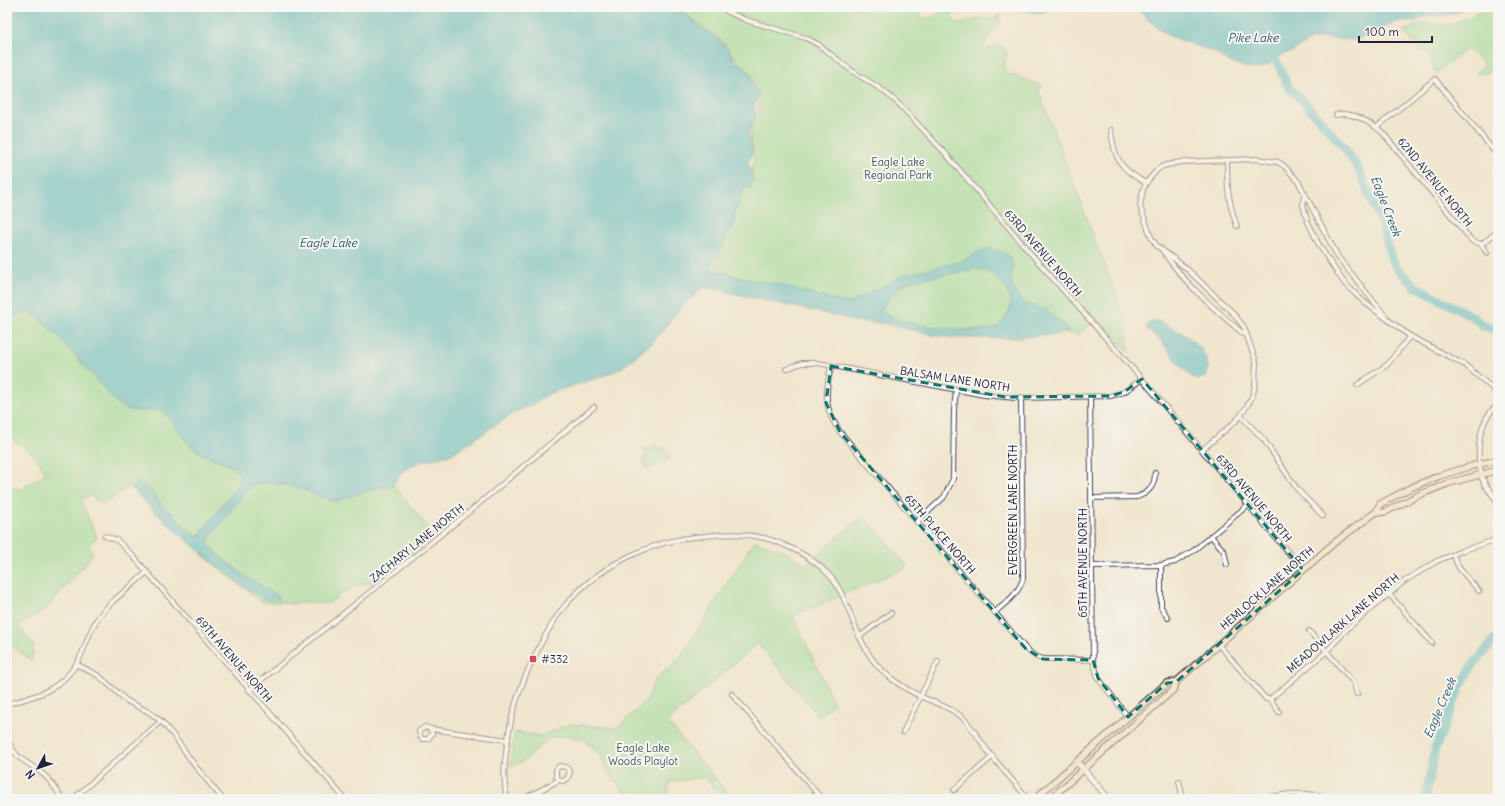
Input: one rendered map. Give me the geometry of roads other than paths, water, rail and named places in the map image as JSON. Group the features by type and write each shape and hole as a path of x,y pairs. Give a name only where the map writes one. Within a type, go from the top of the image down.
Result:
{"main road":[{"name":"HEMLOCK LANE NORTH","path":"1050,799 1173,690 1176,682 1218,644 1342,536 1376,512 1380,504 1410,488 1439,476 1498,460"},
{"name":"HEMLOCK LANE NORTH","path":"1376,512 1386,512 1426,492 1498,470"},
{"name":"HEMLOCK LANE NORTH","path":"1038,799 1040,794 1167,683 1176,682"}],"street":[{"name":"63RD AVENUE NORTH","path":"723,7 728,12 746,20 806,38 819,45 852,71 898,103 945,153 1042,267 1142,379 1303,570"},
{"path":"1336,115 1341,113 1348,114 1377,127 1435,79 1498,156"},
{"name":"62ND AVENUE NORTH","path":"1377,127 1390,140 1472,241 1481,244"},
{"path":"1111,130 1113,148 1119,163 1128,172 1146,183"},
{"path":"1248,338 1194,290 1174,268 1151,237 1140,206 1146,183 1157,170 1180,162 1264,159 1278,162 1294,175 1310,203 1328,241 1338,257 1386,317"},
{"path":"1226,160 1228,194 1237,226"},
{"path":"1304,194 1303,205 1307,220 1319,245 1345,284 1364,302 1410,336 1464,365 1483,380 1498,395"},
{"path":"1487,253 1481,244 1498,231"},
{"path":"1161,249 1186,268 1233,313 1244,327 1256,362 1256,374 1252,397 1241,416 1202,450"},
{"path":"1357,385 1387,365 1410,336"},
{"name":"BALSAM LANE NORTH","path":"786,369 802,363 810,362 989,396 1021,398 1117,395 1142,379"},
{"name":"65TH PLACE NORTH","path":"831,366 826,398 828,412 833,423 1026,648 1036,657 1050,660 1093,660"},
{"path":"917,522 944,497 953,479 954,410 956,390"},
{"name":"65TH AVENUE NORTH","path":"1090,397 1094,669 1098,678 1128,717"},
{"name":"EVERGREEN LANE NORTH","path":"995,612 1016,593 1023,579 1021,398"},
{"path":"1498,404 1490,412 1482,429 1478,446 1481,474 1485,485 1498,501"},
{"name":"ZACHARY LANE NORTH","path":"248,690 469,512 594,407"},
{"path":"1241,416 1264,440 1296,488 1323,516"},
{"path":"1091,498 1137,497 1143,495 1153,486 1155,473"},
{"path":"1092,566 1161,565 1175,562 1184,557 1211,536 1248,505"},
{"path":"507,799 503,776 513,712 523,680 543,640 562,609 588,582 614,564 640,552 672,541 692,537 736,534 757,536 785,545 808,558 829,575 844,599 867,652 876,664 887,676 900,685 946,707 963,718 1028,799"},
{"name":"69TH AVENUE NORTH","path":"105,536 117,540 147,572 248,690 345,799"},
{"path":"1211,536 1224,551 1227,565"},
{"name":"MEADOWLARK LANE NORTH","path":"1270,699 1326,651 1349,627 1406,580 1424,568 1453,555 1498,539"},
{"path":"1453,555 1459,568 1478,591"},
{"path":"1161,565 1161,607 1168,618"},
{"path":"7,704 44,693 60,682 76,664 91,630 102,613 147,572"},
{"path":"1390,594 1432,643"},
{"path":"860,637 891,613"},
{"path":"1309,630 1354,684 1357,694"},
{"path":"1218,644 1266,699 1270,699 1279,712"},
{"path":"904,732 938,661"},
{"path":"76,664 99,676 128,700 161,721 174,736 196,768 221,797"},
{"path":"732,694 822,799"},
{"path":"73,799 161,721"},
{"path":"431,729 508,740"},
{"path":"7,737 11,747 20,758 51,782 62,799"},
{"path":"954,790 992,756"},
{"path":"1077,762 1109,799"},
{"path":"522,799 559,780"},
{"path":"1179,781 1183,799"},
{"path":"1260,799 1292,793 1306,793 1333,799"}],"water":[{"name":"Eagle Lake","path":"7,7 674,7 709,32 728,49 735,62 745,67 750,73 753,86 757,91 758,96 754,108 755,117 748,131 752,150 748,164 752,173 752,182 750,188 744,188 739,204 735,210 734,222 712,265 714,270 748,279 781,285 840,302 851,303 903,275 960,262 983,250 990,249 1006,253 1012,261 1012,286 1021,301 1047,310 1063,324 1068,331 1054,335 1013,338 957,338 934,335 881,323 853,321 841,317 704,287 682,306 653,342 623,367 604,376 550,393 534,404 514,413 450,455 419,462 401,472 393,485 376,488 336,501 326,499 293,486 281,484 252,484 208,540 209,545 223,559 249,579 274,593 280,599 267,600 239,583 195,548 153,510 139,496 133,487 136,483 140,483 148,488 166,510 171,512 198,537 238,484 240,475 236,470 225,463 198,452 189,444 170,418 161,411 132,410 117,403 58,336 35,315 27,311 7,317","holes":["977,269 990,273 1000,282 1010,299 1010,309 1007,315 1004,320 994,328 967,330 933,327 901,320 889,316 881,310 894,292 913,280"]},
{"path":"937,7 1051,7 1046,12 1039,13 1010,8 988,10 970,9 953,13 946,12"},
{"name":"Pike Lake","path":"1136,7 1431,7 1443,9 1467,7 1455,13 1424,17 1415,22 1404,20 1392,23 1372,35 1354,40 1323,38 1311,40 1291,52 1281,55 1271,63 1258,69 1251,69 1232,63 1214,52 1167,35 1148,20"},
{"path":"1157,321 1175,329 1193,341 1200,348 1205,356 1208,366 1207,376 1197,380 1178,363 1161,341 1146,328 1149,323"}],"waterway":[{"name":"Eagle Creek","path":"1276,60 1288,87 1305,103 1343,146 1357,166 1383,227 1391,258 1397,268 1416,287 1470,315 1484,326 1498,331"},
{"name":"Eagle Creek","path":"1425,799 1435,749 1460,687 1473,665 1498,636"}],"place":[{"name":"#332","path":"533,659"}],"park label":[{"name":"Eagle Lake Regional Park","path":"898,168"},
{"name":"Eagle Lake Woods Playlot","path":"643,754"}]}
